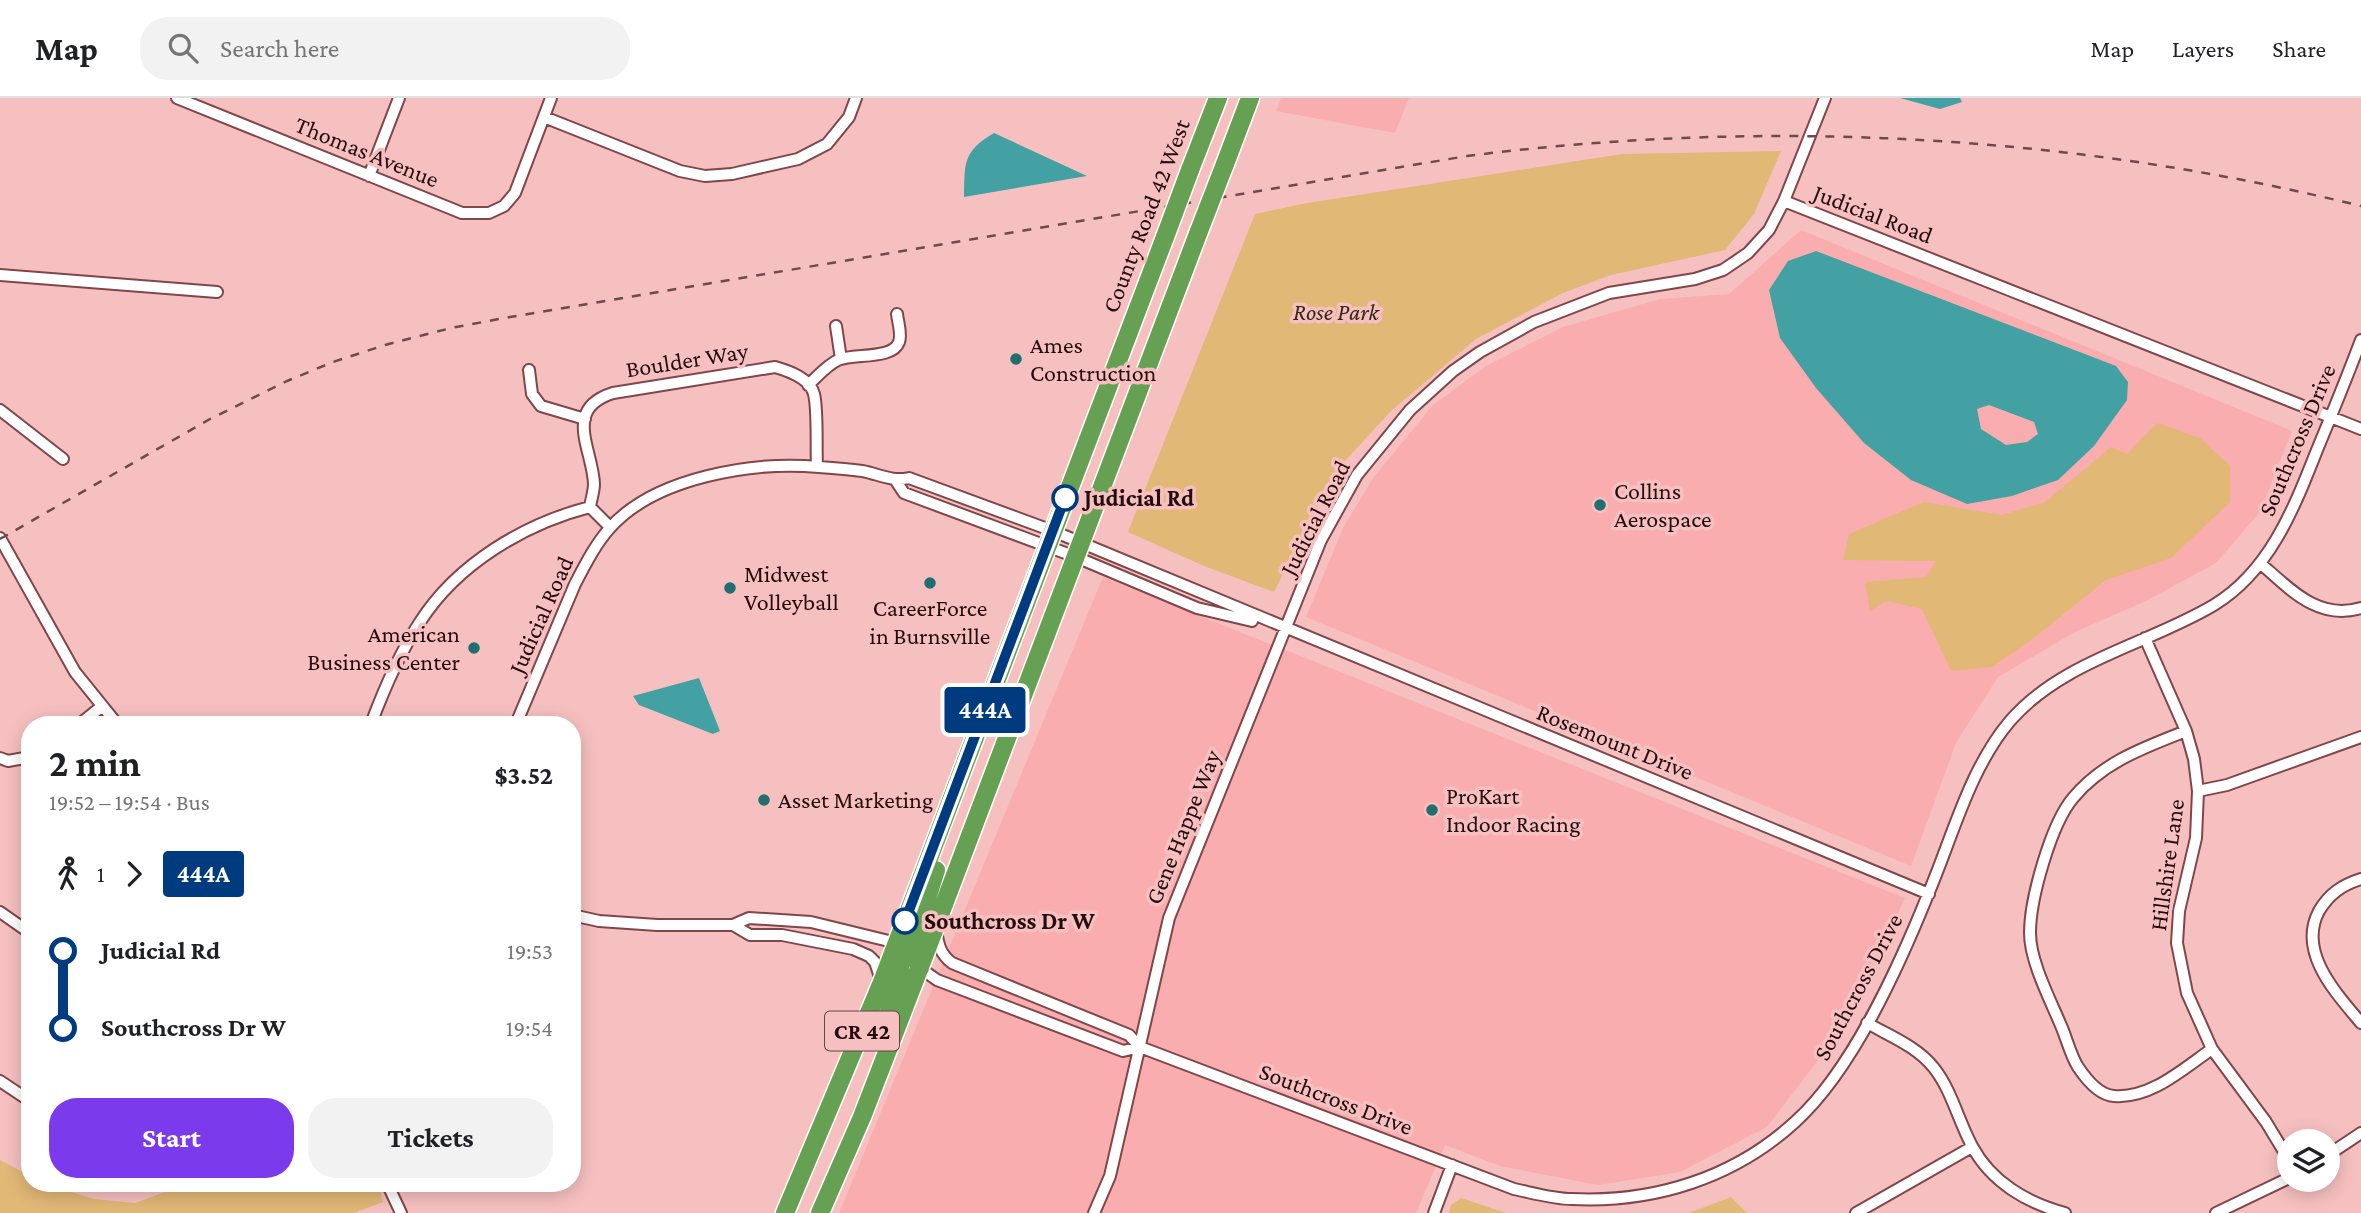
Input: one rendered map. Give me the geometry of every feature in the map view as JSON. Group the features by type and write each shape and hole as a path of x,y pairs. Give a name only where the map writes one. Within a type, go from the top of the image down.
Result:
{"highway":[{"name":"County Road 42 West","path":"785,1213 882,982 1218,98"},
{"path":"1225,164 1242,98"},
{"name":"CR 42","path":"820,1213 862,1117 920,968 1250,98"},
{"path":"920,968 915,957 914,940 937,868 944,819"},
{"path":"862,1117 880,1041 901,973 897,943"}],"street":[{"name":"Thomas Avenue","path":"177,98 462,213 489,213 504,205 515,192 544,117"},
{"path":"369,176 399,98"},
{"path":"551,98 544,117 680,171 705,176 732,174 798,159 827,144 849,117 856,98"},
{"path":"1784,201 1825,98"},
{"name":"Judicial Road","path":"1285,629 1321,540 1357,475 1392,430 1453,372 1506,337 1563,309 1609,293 1695,279 1723,270 1748,253 1769,230 1784,201 2361,429"},
{"path":"0,275 217,292"},
{"path":"817,466 814,392 808,385 841,359 894,350 899,344 900,335 897,314"},
{"path":"836,326 841,359"},
{"name":"Southcross Drive","path":"935,928 939,946 945,958 952,963 1129,1035 1140,1047 1514,1189 1570,1199 1631,1199 1690,1185 1746,1159 1796,1122 1833,1080 1903,954 1978,770 2008,723 2032,699 2059,678 2214,604 2238,586 2260,563 2290,518 2361,340"},
{"name":"Boulder Way","path":"585,419 588,407 613,393 761,369 775,367 789,371 808,385"},
{"path":"529,370 532,394 541,405 585,419 586,452 594,485 590,507 610,527"},
{"path":"0,410 63,459"},
{"name":"Judicial Road","path":"519,716 575,584 610,527 654,495 705,475 817,466 862,471 896,481 909,478 1078,551"},
{"name":"Judicial Road","path":"896,481 904,493 1050,539 1078,551"},
{"name":"Judicial Road","path":"374,716 387,681 421,621 448,588 490,551 514,536 557,516 590,507"},
{"path":"0,538 75,672 110,716"},
{"name":"Rosemount Drive","path":"1078,551 1285,629 1928,894"},
{"path":"2260,563 2301,599 2325,610 2349,612 2361,608"},
{"name":"Gene Happe Way","path":"1094,1213 1110,1176 1169,918 1285,629"},
{"name":"Hillshire Lane","path":"2145,638 2186,731 2198,791 2196,838 2179,911 2177,943 2187,993 2212,1049 2277,1140"},
{"path":"90,716 102,707"},
{"path":"2186,731 2098,772 2071,800 2053,836 2035,893 2030,936 2035,961 2077,1066 2098,1090 2113,1096 2148,1091 2212,1049"},
{"path":"2198,791 2227,785 2361,737"},
{"path":"0,758 8,761 21,759"},
{"path":"2361,878 2344,884 2326,899 2314,921 2312,945 2320,968 2361,1023"},
{"path":"0,912 21,927"},
{"path":"581,917 657,925 733,925 749,918 811,922 897,943"},
{"path":"733,925 750,935 782,935 853,949 869,956 875,962 882,982"},
{"name":"Southcross Drive","path":"920,968 937,980 1123,1051 1140,1047"},
{"path":"1867,1023 1914,1049 1933,1066 1946,1086 1972,1147 1991,1173 2017,1194 2045,1208 2065,1213"},
{"path":"0,1081 21,1095"},
{"path":"2340,1147 2361,1133"},
{"path":"1856,1213 1972,1147"},
{"path":"1434,1213 1452,1165"},
{"path":"2216,1213 2277,1184"},
{"path":"391,1192 401,1213"}],"shaded area":[{"path":"1281,98 1409,98 1395,133 1276,111"},
{"path":"1801,230 2292,431 2260,512 2216,563 2146,601 2075,632 1998,677 1956,743 1911,866 1306,617 1343,528 1373,478 1433,405 1486,366 1563,327 1660,299 1729,294"},
{"path":"1103,577 1905,898 1845,1025 1767,1127 1680,1172 1598,1185 1500,1166 1445,1145 1416,1213 839,1213"}],"green space":[{"name":"Rose Park","path":"1781,151 1754,214 1725,250 1611,275 1563,293 1476,339 1391,411 1334,473 1274,592 1204,566 1128,532 1255,214 1307,203 1622,154"},
{"path":"2157,423 2200,438 2230,466 2230,502 2171,558 2106,580 2030,641 1992,667 1951,671 1922,609 1886,601 1870,611 1865,582 1926,577 1936,561 1843,560 1849,534 1924,502 2002,515 2045,502 2111,447 2127,454"},
{"path":"0,1160 21,1171 21,1192 72,1192 94,1199 135,1203 165,1192 380,1192 383,1202 354,1213 0,1213"},
{"path":"1731,1197 1747,1213 1689,1213"},
{"path":"1461,1198 1506,1213 1449,1213 1451,1205"}],"water":[{"path":"1900,98 1960,98 1962,102 1940,109"},
{"path":"994,133 1087,176 964,197 967,159 976,146"},
{"path":"1816,251 2116,366 2128,382 2127,400 2094,446 2058,480 2012,496 1967,504 1911,480 1864,443 1816,388 1780,338 1769,290 1788,261","holes":["1989,405 2034,422 2038,434 2027,442 2006,445 1981,429 1977,409"]},
{"path":"699,678 720,731 713,734 639,705 633,696"}],"railway":[{"path":"0,539 210,419 287,381 385,345 451,328 510,317 1467,156 1579,144 1692,138 1804,136 1917,140 2140,162 2361,206"}],"bus line":[{"name":"444A","path":"905,921 1065,498"}],"place":[{"name":"Ames Construction","path":"1016,359"},
{"name":"Judicial Rd","path":"1065,498"},
{"name":"Collins Aerospace","path":"1600,505"},
{"name":"CareerForce in Burnsville","path":"930,583"},
{"name":"Midwest Volleyball","path":"730,588"},
{"name":"American Business Center","path":"474,648"},
{"name":"Asset Marketing","path":"764,800"},
{"name":"ProKart Indoor Racing","path":"1432,810"},
{"name":"Southcross Dr W","path":"905,921"}]}
